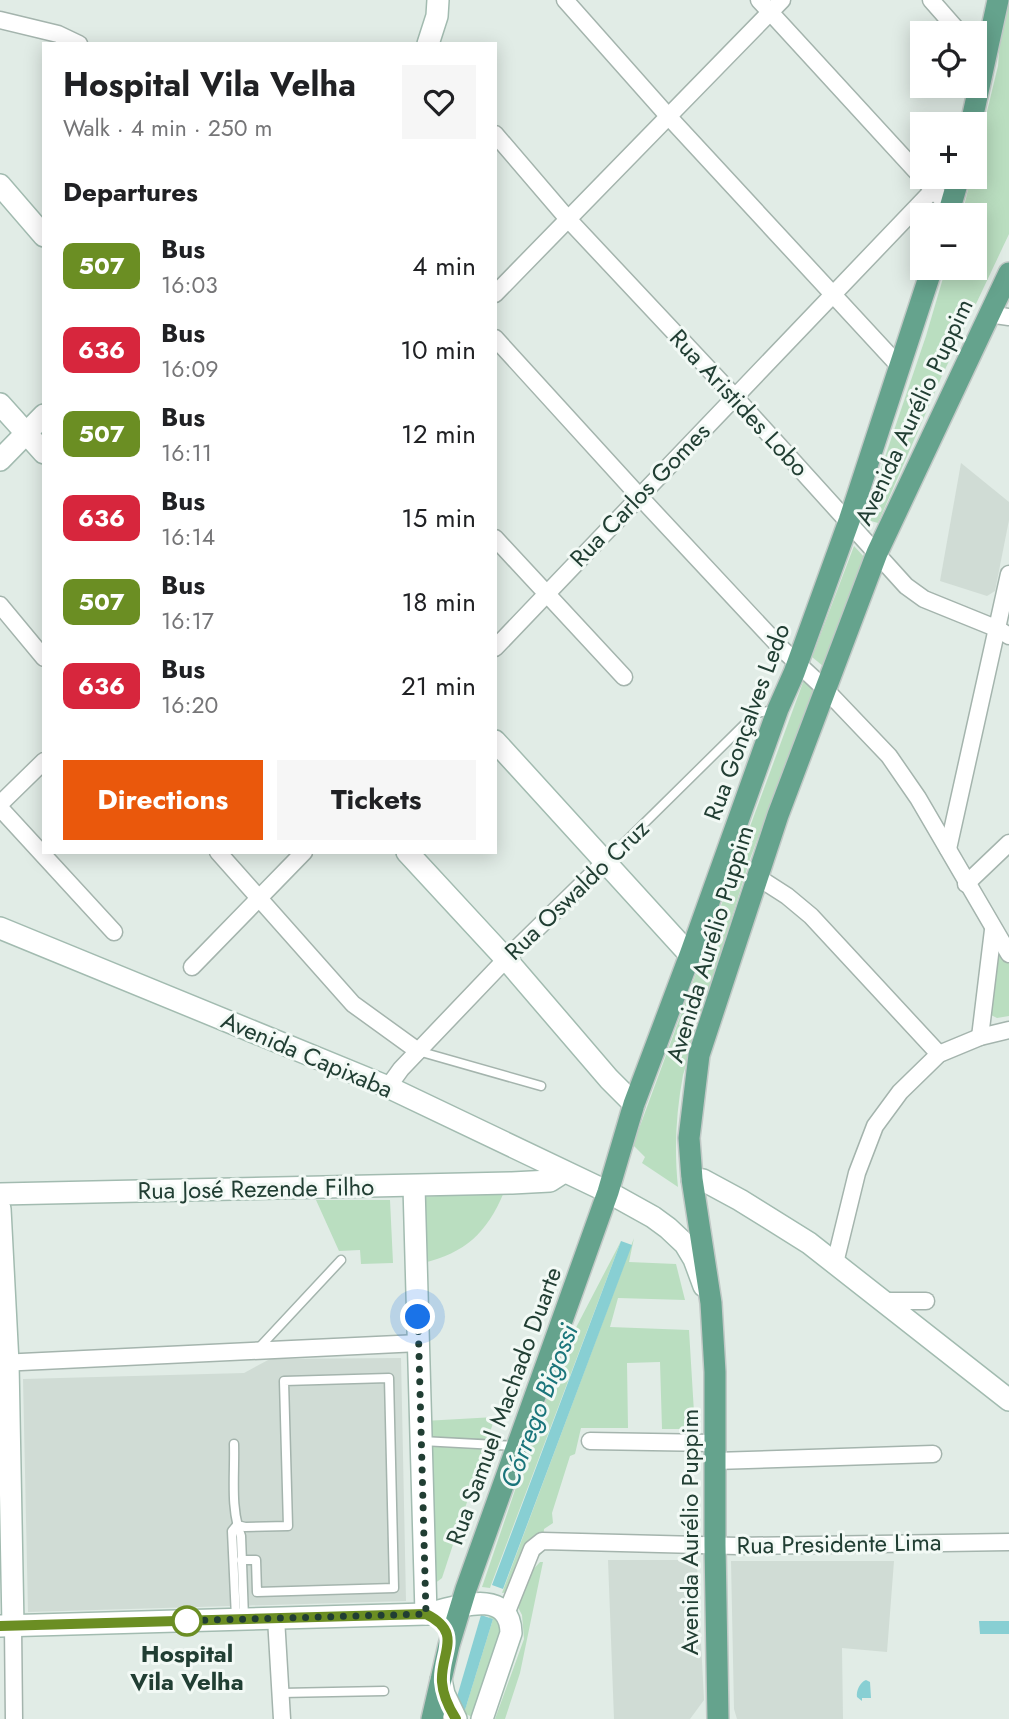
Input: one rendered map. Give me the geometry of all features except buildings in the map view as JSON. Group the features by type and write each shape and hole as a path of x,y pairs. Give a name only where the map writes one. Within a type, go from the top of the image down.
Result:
{"main road":[{"path":"987,34 998,0"},
{"name":"Avenida Aurélio Puppim","path":"718,1719 715,1371 711,1303 692,1179 689,1138 699,1055 778,815 877,553 999,316 1009,273"},
{"name":"Rua Gonçalves Ledo","path":"608,1192 634,1104 849,521 928,280"},
{"name":"Rua Samuel Machado Duarte","path":"432,1719 460,1607 608,1192"}],"street":[{"path":"565,0 668,116 901,368"},
{"path":"759,0 942,203"},
{"path":"497,292 782,0"},
{"path":"931,0 949,21"},
{"path":"429,42 439,1"},
{"path":"0,20 58,33 75,42"},
{"name":"Rua Aristides Lobo","path":"497,136 567,218 734,396 906,586 925,599 1004,632"},
{"path":"0,185 42,234"},
{"name":"Rua Carlos Gomes","path":"497,646 932,191"},
{"path":"497,340 796,663 825,689 889,757 918,798 1009,954"},
{"path":"0,404 42,451"},
{"path":"0,460 42,417"},
{"path":"497,540 624,677"},
{"path":"948,849 1004,632 1009,574"},
{"path":"0,605 42,656"},
{"path":"497,743 690,955"},
{"path":"42,763 0,806 42,852"},
{"path":"966,884 1009,843"},
{"path":"43,854 114,932"},
{"path":"220,854 353,1004 418,1051"},
{"path":"192,967 302,854"},
{"path":"409,854 634,1104"},
{"name":"Rua Oswaldo Cruz","path":"388,1087 418,1051 506,959 605,862"},
{"path":"759,878 787,895 811,916 939,1054"},
{"name":"Avenida Capixaba","path":"0,928 388,1087 536,1160 608,1192 653,1217 685,1244 694,1259 711,1303"},
{"path":"980,1037 993,930"},
{"path":"835,1263 857,1173 875,1126 900,1092 939,1054 980,1037 1009,1030"},
{"path":"512,1183 526,1173 536,1160"},
{"name":"Rua José Rezende Filho","path":"0,1194 512,1183 550,1181 564,1172"},
{"path":"692,1179 703,1180 790,1230 1009,1400"},
{"path":"414,1186 426,1614"},
{"path":"0,1209 7,1626 14,1719"},
{"path":"881,1301 926,1301"},
{"path":"4,1363 419,1343"},
{"path":"590,1441 715,1452 933,1454"},
{"name":"Rua Presidente Lima","path":"506,1614 532,1549 542,1541 715,1545 1009,1542"},
{"path":"7,1626 426,1614 488,1604 506,1614 511,1625 509,1642 482,1719"},
{"path":"426,1614 443,1626 449,1645"},
{"path":"276,1618 282,1719"},
{"path":"442,1680 444,1694 456,1719"}],"lane":[{"name":"Rua Oswaldo Cruz","path":"605,862 756,713 778,709"},
{"path":"418,1051 541,1086"},
{"path":"257,1350 341,1260"},
{"path":"237,1525 288,1526 284,1381 389,1378 394,1588 257,1592 256,1560 242,1560"},
{"path":"422,1441 517,1446"},
{"path":"234,1444 237,1525 241,1536 242,1560 240,1618"},
{"path":"237,1525 232,1531 240,1618"},
{"path":"281,1693 384,1691"}],"shaded area":[{"path":"961,463 1009,502 1009,520 995,591 987,596 940,581"},
{"name":"Hospital Vila Velha","path":"401,1358 406,1601 28,1612 23,1379 244,1373 270,1359"},
{"path":"608,1560 691,1560 697,1565 704,1700 690,1719 614,1719"},
{"path":"731,1561 894,1561 887,1652 842,1648 843,1719 737,1719 734,1709"}],"green space":[{"path":"1009,0 1009,234 941,378 878,523 864,519 942,280 987,280 987,203 965,203 968,189 987,189 987,112 998,66 1001,27"},
{"path":"854,546 865,558 823,666 812,657"},
{"path":"805,677 816,685 750,859 683,1075 676,1131 678,1187 642,1163 645,1157 633,1145"},
{"path":"996,943 1009,964 1009,1016 997,1018 991,1015 990,1007"},
{"path":"504,1192 490,1219 473,1239 451,1253 423,1263 421,1197"},
{"path":"316,1200 390,1200 393,1263 361,1264 360,1250 339,1251"},
{"path":"634,1238 629,1262 676,1264 685,1300 618,1298 610,1327 689,1330 695,1429 662,1429 660,1362 627,1363 628,1428 581,1428 575,1454 570,1456 552,1513 553,1523 544,1529 542,1553 509,1592 502,1593"},
{"path":"621,1241 490,1588 482,1587 554,1376 568,1343"},
{"path":"495,1417 442,1578 430,1587 424,1421"},
{"path":"540,1562 543,1562 520,1673 505,1719 495,1719 524,1639 522,1615 511,1594"},
{"path":"491,1614 496,1616 502,1630 472,1717 464,1713 493,1619 489,1618"}],"water":[{"path":"621,1241 632,1245 503,1589 492,1585"},
{"path":"481,1615 493,1619 465,1710 454,1707"},
{"path":"979,1621 1009,1621 1009,1634 980,1634"},
{"path":"866,1680 870,1682 871,1698 862,1698 862,1701 857,1697 857,1692"}],"bus line":[{"name":"507","path":"0,1626 426,1614 443,1626 447,1634 449,1645 442,1680 444,1694 456,1719"}],"place":[{"name":"Hospital Vila Velha","path":"187,1621"}],"route":[{"path":"187,1621 177,1621 426,1614 418,1317"}],"water label":[{"name":"Córrego Bigossi","path":"539,1406"}]}
